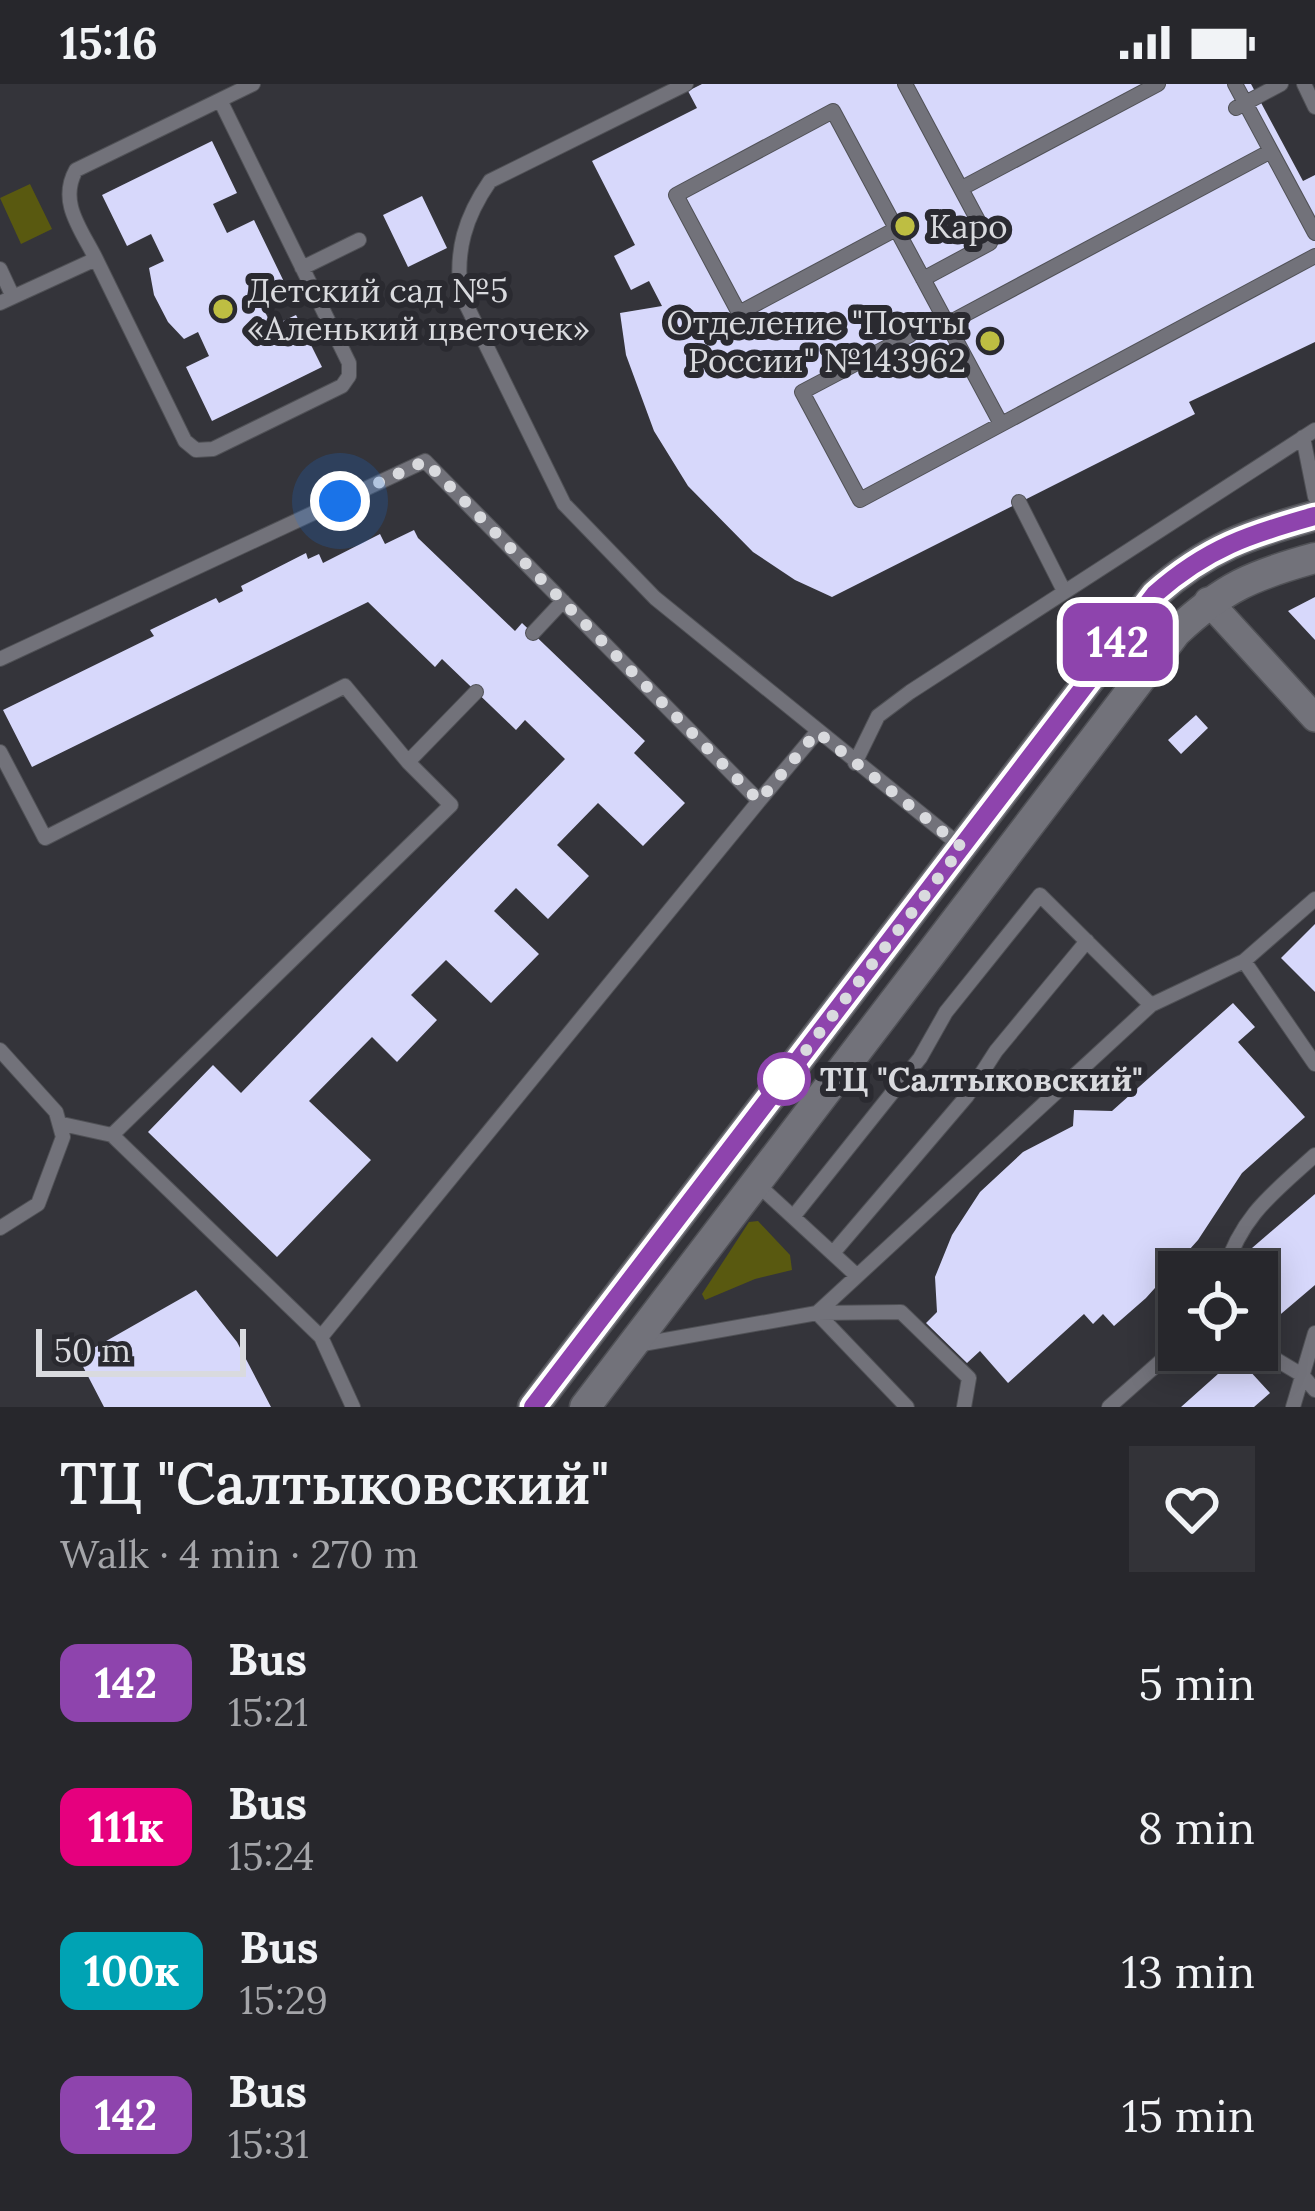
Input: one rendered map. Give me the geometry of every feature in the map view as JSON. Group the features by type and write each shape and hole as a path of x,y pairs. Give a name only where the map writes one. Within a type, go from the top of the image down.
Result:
{"main road":[{"path":"533,1407 1155,594 1181,571 1240,537 1315,516"},
{"path":"585,1407 1176,632 1208,602 1256,574 1315,557"}],"street":[{"path":"1208,602 1315,718"}],"lane":[{"path":"220,100 349,363 349,376 342,386 213,449 196,450 185,441 67,200 68,185 76,170 220,100 253,84"},
{"path":"686,84 490,181 463,230 458,268 461,294 571,514 655,598 962,847"},
{"path":"905,84 990,243 923,279"},
{"path":"962,188 1158,84"},
{"path":"1234,84 1241,105 1315,233"},
{"path":"1241,105 1281,84"},
{"path":"1304,84 1315,107"},
{"path":"896,229 739,313 676,195 832,111 896,229 923,279 1001,424"},
{"path":"947,324 1271,151"},
{"path":"302,268 359,240"},
{"path":"910,335 802,392 860,500 1315,256"},
{"path":"0,269 6,300 96,259"},
{"path":"855,763 878,716 1309,433 1315,496"},
{"path":"0,659 425,461 759,801"},
{"path":"1019,502 1064,591"},
{"path":"533,633 563,602"},
{"path":"0,752 45,838 345,686 407,762 451,806 112,1135"},
{"path":"407,762 476,692"},
{"path":"321,1337 817,732"},
{"path":"793,1217 920,1058 946,1012 1040,895 1151,1004"},
{"path":"817,1312 1151,1004 1244,961 1315,899"},
{"path":"833,1253 968,1096 996,1051 1087,941"},
{"path":"1244,961 1315,1064"},
{"path":"0,1050 62,1124 63,1137 38,1204 0,1228"},
{"path":"62,1124 112,1135 321,1337 353,1407"},
{"path":"1230,1251 1251,1213 1315,1155"},
{"path":"756,1184 855,1274"},
{"path":"817,1312 908,1407"},
{"path":"632,1346 817,1312 901,1312 970,1378 964,1407"},
{"path":"1293,1407 1315,1333"},
{"path":"1278,1361 1315,1390"},
{"path":"1108,1407 1158,1363"}],"shaded area":[{"path":"30,184 52,229 21,244 0,198"},
{"path":"758,1221 790,1255 792,1270 705,1300 702,1294 749,1222"}],"building":[{"path":"702,84 1251,84 1303,181 1315,175 1315,342 1189,402 1195,414 832,597 753,552 688,486 654,431 626,355 620,313 662,306 649,281 631,290 614,256 635,245 592,161 697,108 688,91"},
{"path":"212,141 237,193 213,204 227,233 254,220 287,288 260,302 272,326 296,315 322,367 212,421 186,367 209,356 198,332 184,339 168,322 154,295 149,268 164,261 151,234 127,246 102,195"},
{"path":"422,196 447,248 408,267 383,215"},
{"path":"414,530 515,631 522,623 645,741 634,753 685,803 643,846 598,803 557,845 589,876 548,919 516,888 494,911 539,954 491,1003 446,960 411,995 437,1020 397,1062 372,1037 309,1101 371,1160 277,1257 148,1132 213,1065 241,1093 565,759 525,720 516,730 442,659 435,667 368,602 32,767 3,710 154,636 150,630 216,598 219,603 243,591 241,586 306,553 308,559 319,554 323,563 380,534 385,544"},
{"path":"1315,597 1315,640 1288,611"},
{"path":"1196,715 1208,728 1181,754 1168,740"},
{"path":"1315,924 1315,992 1281,958"},
{"path":"1233,1003 1255,1027 1238,1042 1305,1117 1242,1173 1188,1251 1158,1251 1158,1285 1146,1298 1114,1326 1103,1314 1093,1324 1084,1314 1008,1383 980,1351 967,1363 926,1323 937,1312 935,1277 952,1235 980,1192 1023,1152 1073,1126 1074,1110 1112,1111"},
{"path":"1315,1194 1315,1285 1278,1317 1278,1251 1252,1248"},
{"path":"196,1290 237,1342 271,1407 104,1407 78,1357"},
{"path":"1221,1371 1250,1371 1270,1393 1254,1407 1181,1407"}],"bus line":[{"name":"142","path":"533,1407 1155,594 1181,571 1240,537 1315,516"}],"place":[{"name":"Каро","path":"905,226"},
{"name":"Детский сад №5 «Аленький цветочек»","path":"223,309"},
{"name":"Отделение \"Почты России\" №143962","path":"990,341"},
{"name":"ТЦ \"Салтыковский\"","path":"784,1079"}],"route":[{"path":"340,501 425,461 759,801 817,732 962,847 784,1079"}]}
